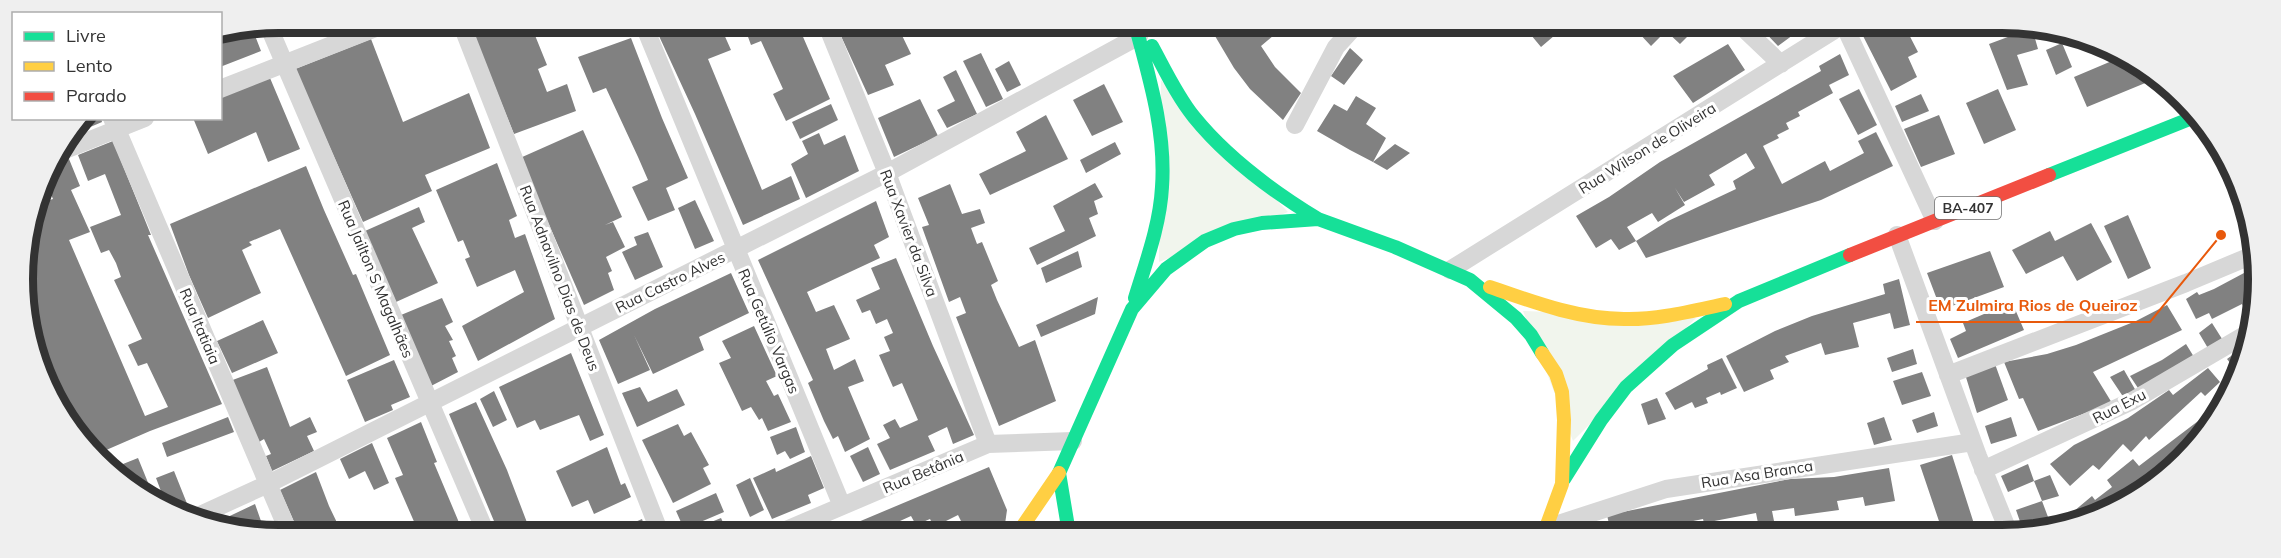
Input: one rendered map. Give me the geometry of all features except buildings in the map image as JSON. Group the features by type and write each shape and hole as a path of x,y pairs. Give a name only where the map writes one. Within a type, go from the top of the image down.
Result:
{"main road":[{"path":"1023,525 1059,473 1132,309 1154,235 1162,187 1161,146 1157,115 1139,33"},
{"path":"1141,33 1194,116 1227,152 1261,183 1318,219 1450,270 1470,280 1516,318 1532,335 1556,374 1562,392 1564,420 1562,484 1547,525"},
{"name":"BA-407","path":"1562,484 1601,420 1626,387 1673,345 1739,301 1896,235 2189,120"},
{"path":"1132,309 1166,269 1205,241 1234,229 1262,223 1318,219"},
{"name":"BA-407","path":"1470,280 1566,312 1611,319 1661,317 1739,301"},
{"path":"1059,473 1068,525"}],"street":[{"name":"Rua Jailton S Magalhães","path":"272,33 482,525"},
{"path":"222,88 362,33"},
{"name":"Rua Adnavilno Dias de Deus","path":"465,33 657,525"},
{"name":"Rua Getúlio Vargas","path":"647,33 842,506"},
{"name":"Rua Xavier da Silva","path":"830,33 887,173 988,444"},
{"name":"Rua Castro Alves","path":"204,513 268,484 887,173 1129,33"},
{"path":"1295,125 1336,47 1349,33"},
{"path":"1748,33 1781,64"},
{"name":"Rua Wilson de Oliveira","path":"1450,270 1830,33"},
{"path":"1848,33 1935,221"},
{"path":"72,146 114,124 135,120"},
{"name":"Rua Itatiaia","path":"114,124 286,525"},
{"path":"1896,235 2006,525"},
{"path":"1948,375 2247,258"},
{"name":"Rua Exu","path":"1983,470 2132,401 2241,337"},
{"name":"Rua Betânia","path":"798,525 988,444 1073,441"},
{"name":"Rua Asa Branca","path":"1562,525 1666,489 1973,442"}],"shaded area":[{"path":"1161,80 1288,212 1159,262"},
{"path":"1523,311 1696,318 1573,441"}],"traffic: fast":[{"path":"1135,298 1152,243 1161,201 1163,166 1155,104 1137,33"},
{"path":"1152,46 1182,100 1221,147 1284,197 1318,219"},
{"path":"2049,175 2189,119"},
{"path":"1068,525 1059,473 1132,309 1166,269 1205,241 1234,229 1262,223 1318,219 1395,247 1470,280 1516,318 1531,335 1542,353"},
{"path":"1564,479 1601,420 1626,387 1673,345 1739,301 1850,255"}],"traffic: slow":[{"path":"1490,287 1556,309 1607,318 1662,317 1725,304"},
{"path":"1542,353 1556,374 1562,392 1564,420 1562,484 1547,525"},
{"path":"1023,525 1059,473"}],"traffic: jam":[{"path":"1850,255 2049,175"}],"place":[{"name":"EM Zulmira Rios de Queiroz","path":"2221,235"}]}
